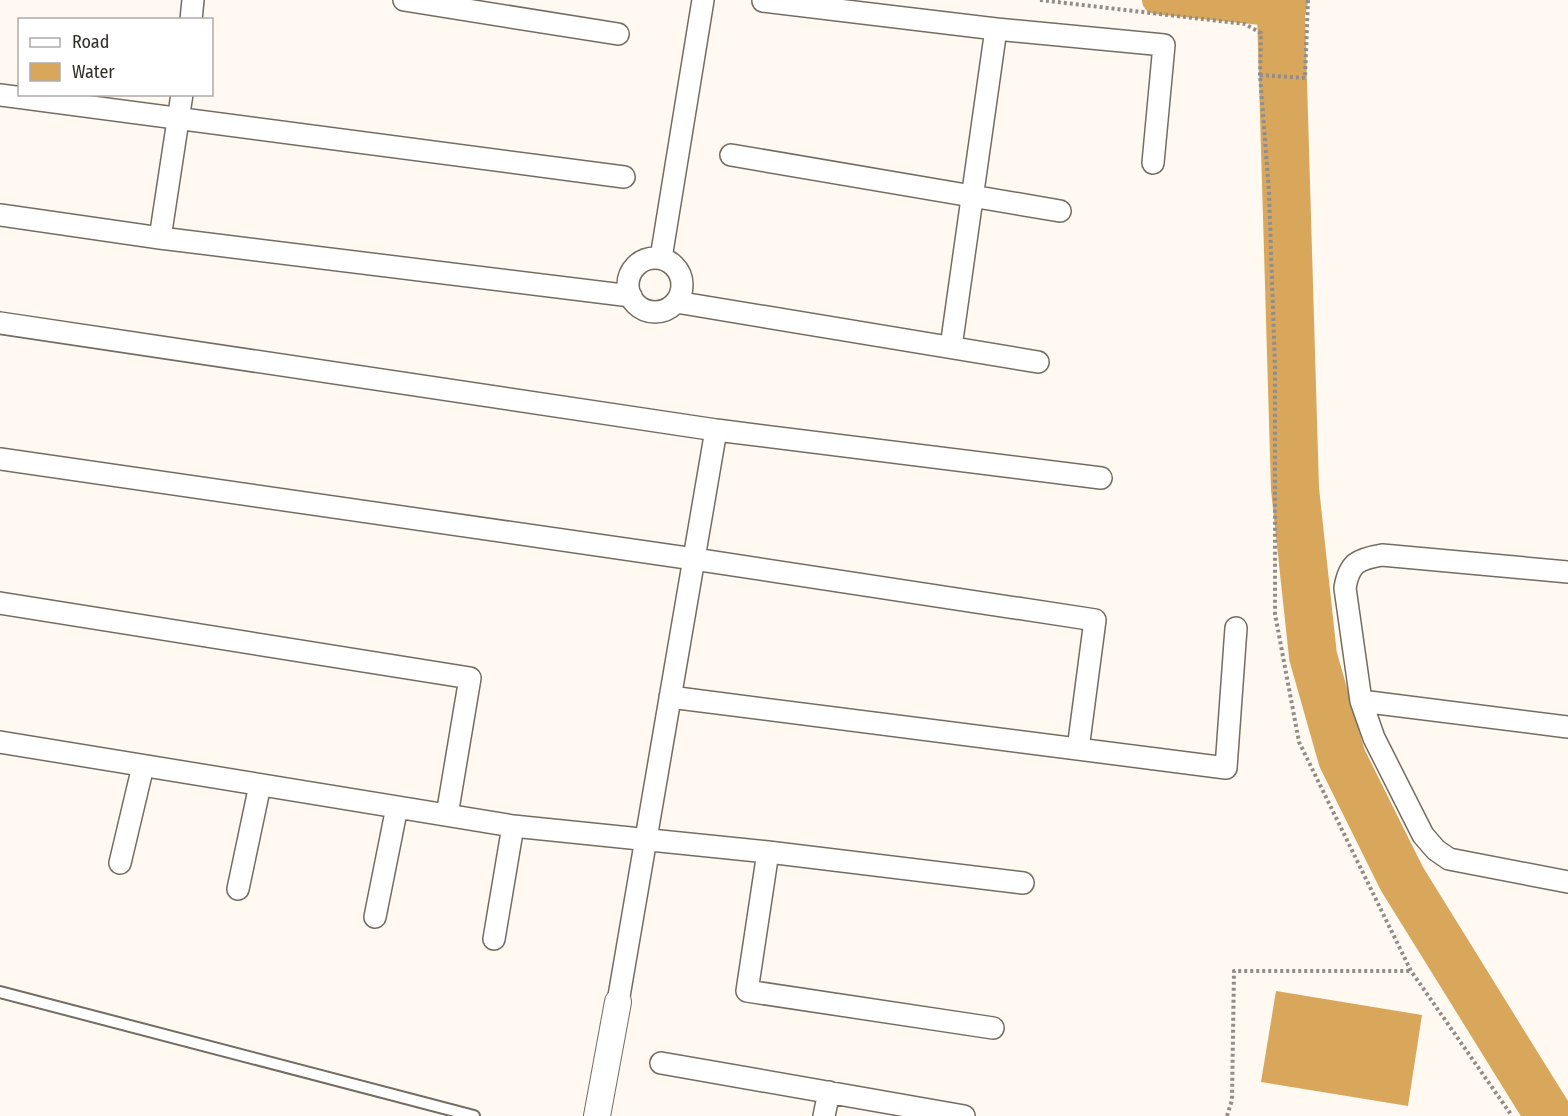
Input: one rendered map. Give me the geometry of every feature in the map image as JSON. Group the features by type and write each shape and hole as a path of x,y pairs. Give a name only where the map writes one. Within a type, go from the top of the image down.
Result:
{"street":[{"path":"191,18 193,0"},
{"path":"404,0 618,34"},
{"path":"661,258 703,0"},
{"path":"763,0 996,29 1164,45 1153,163"},
{"path":"951,347 996,29"},
{"path":"0,95 624,177"},
{"path":"160,238 182,96"},
{"path":"730,155 1060,211"},
{"path":"0,215 160,238 631,296 643,308 651,311 669,308 681,294 681,276 677,268 661,258 653,258 638,265 629,279 631,296"},
{"path":"676,302 1038,362"},
{"path":"0,323 108,341 716,430 1101,478"},
{"path":"597,1116 716,430"},
{"path":"0,459 694,559 1095,620 1078,749"},
{"path":"1568,572 1382,555 1369,557 1354,564 1348,573 1345,588 1361,701 1374,738 1423,835 1436,850 1449,859 1568,882"},
{"path":"0,603 470,678 447,815"},
{"path":"670,697 1226,768 1236,628"},
{"path":"1361,701 1568,727"},
{"path":"1,746 143,766 513,826 768,852 1023,883"},
{"path":"120,862 143,766"},
{"path":"238,889 260,785"},
{"path":"375,917 397,807"},
{"path":"494,939 513,826"},
{"path":"768,852 747,991 993,1028"},
{"path":"660,1063 964,1116"},
{"path":"824,1116 829,1092"}],"lane":[{"path":"0,992 474,1116"}],"path":[{"path":"1040,0 1245,24 1261,33 1260,75 1269,192 1275,367 1275,614 1299,741 1411,971 1512,1116"},
{"path":"1260,75 1305,78 1306,4 1308,0"},
{"path":"1227,1116 1232,1100 1234,971 1411,971"}],"water":[{"path":"1276,991 1422,1015 1408,1106 1261,1082"}],"waterway":[{"path":"1156,0 1281,13"},
{"path":"1284,0 1281,13 1295,489 1313,656 1342,758 1402,879 1549,1116"}]}
